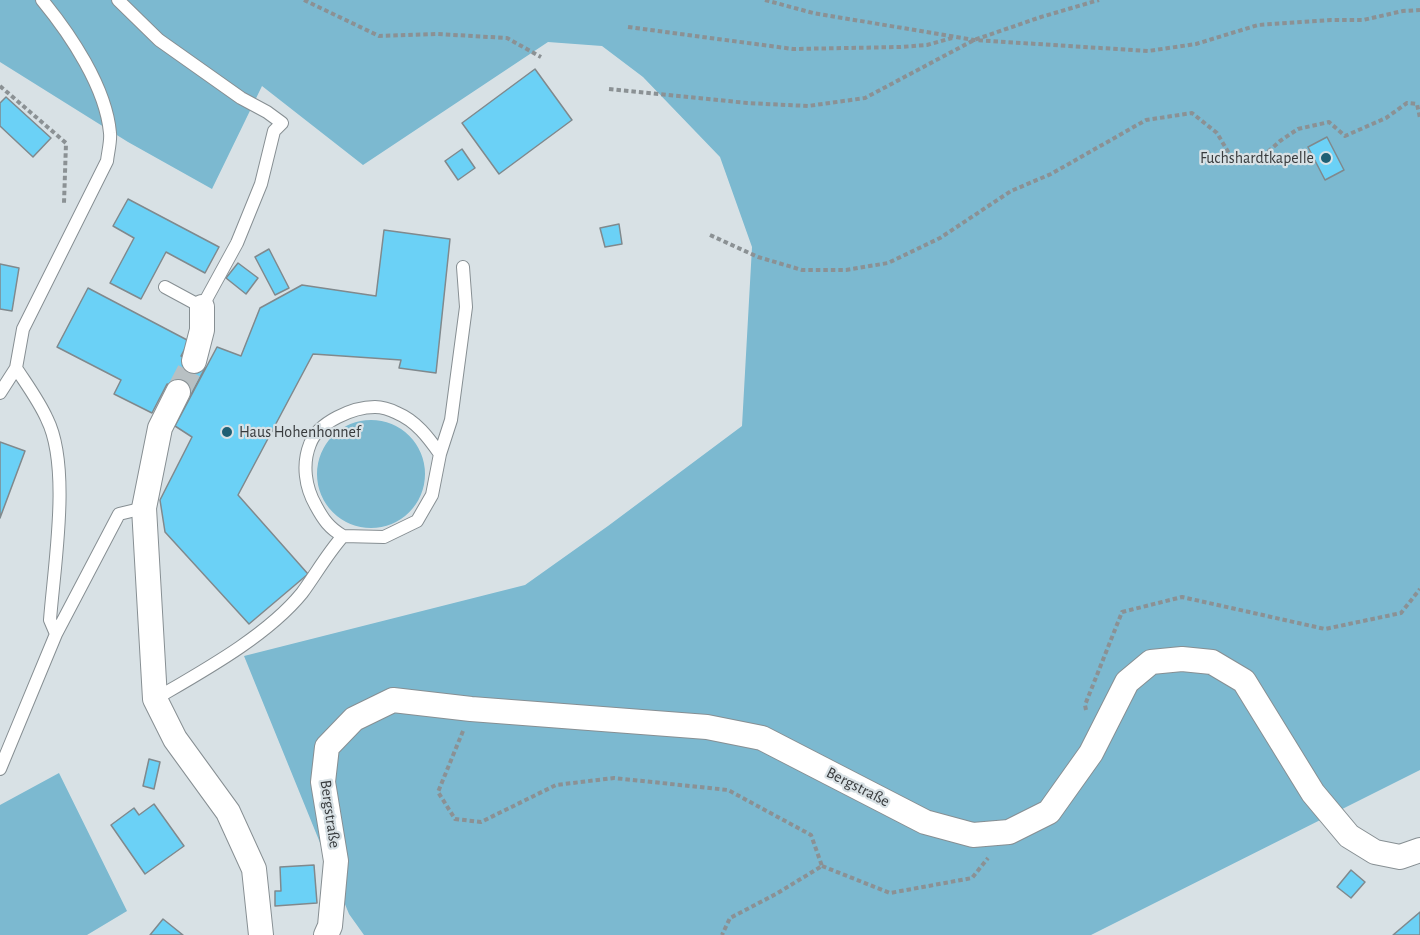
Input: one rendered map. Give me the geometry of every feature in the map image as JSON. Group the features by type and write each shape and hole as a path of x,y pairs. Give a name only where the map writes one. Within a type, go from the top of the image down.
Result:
{"street":[{"path":"194,361 202,330 202,307"},
{"path":"178,392 160,428 144,508 155,699 175,739 228,812 254,869 261,935"},
{"name":"Bergstraße","path":"326,935 330,926 336,861 323,782 327,747 354,718 393,700 471,709 707,727 762,738 925,822 972,836 1009,832 1048,812 1091,753 1127,682 1151,662 1182,659 1212,662 1245,681 1313,792 1349,836 1375,852 1400,857 1420,850"}],"lane":[{"path":"0,393 16,368 23,329 107,161 111,133 94,76 62,24 42,0"},
{"path":"118,0 159,40 241,98 282,123 274,131 261,184 237,243 202,307 165,287"},
{"path":"440,454 424,431 398,413 376,407 350,411 328,422 310,441 305,463 308,492 331,529 343,536 384,537 417,521 432,495 440,454 451,420 466,307 463,267"},
{"path":"16,368 48,420 56,446 59,503 50,620 56,634"},
{"path":"0,769 56,634 119,514 144,508"},
{"path":"155,699 222,659 278,616 302,593 329,552 343,536"}],"path":[{"path":"304,0 379,36 438,34 507,38 541,57"},
{"path":"765,0 813,13 974,40 1148,51 1196,44 1258,26 1331,20 1363,20 1403,11 1420,10"},
{"path":"609,89 747,103 808,106 865,98 974,40 1099,0"},
{"path":"628,27 793,49 927,45 954,37"},
{"path":"0,86 66,143 62,220 67,239"},
{"path":"710,236 758,257 802,270 846,270 888,263 940,238 1011,191 1052,174 1146,120 1192,112 1217,133 1233,162 1260,159 1298,129 1329,122 1345,136 1386,118 1407,103 1417,104 1420,118"},
{"path":"1086,714 1085,705 1122,612 1182,597 1325,629 1401,613 1420,589"},
{"path":"471,709 438,792 455,819 481,822 556,785 614,778 728,790 811,835 822,866 890,893 972,878 1009,832"},
{"path":"722,935 730,918 822,866"}],"shaded area":[{"path":"0,0 1420,0 1420,770 1091,935 364,935 349,914 244,656 525,585 742,426 752,247 720,157 643,77 602,46 548,42 363,165 262,86 212,189 128,142 0,62"},
{"path":"371,420 392,424 409,436 421,453 425,474 421,495 409,512 392,524 371,528 350,524 333,512 321,495 317,474 321,453 333,436 350,424"},
{"path":"59,773 127,911 87,935 0,935 0,805"}],"building":[{"path":"535,69 572,120 499,174 462,123"},
{"path":"6,97 51,138 33,157 0,126 0,103"},
{"name":"Fuchshardtkapelle","path":"1327,137 1344,170 1325,180 1308,147"},
{"path":"462,149 475,168 458,180 445,161"},
{"path":"128,199 219,247 205,273 166,252 141,299 110,283 134,238 113,226"},
{"path":"619,224 622,244 605,247 600,228"},
{"name":"Haus Hohenhonnef","path":"384,230 450,239 436,373 399,368 401,360 313,354 238,495 308,574 249,624 165,532 160,500 192,437 175,426 217,347 241,356 260,308 302,285 376,296"},
{"path":"269,249 289,288 275,295 255,257"},
{"path":"238,263 258,278 246,294 226,278"},
{"path":"0,264 19,268 12,311 0,309"},
{"path":"88,288 189,341 181,356 205,368 190,396 167,384 152,413 114,394 121,380 57,347"},
{"path":"0,442 25,451 0,518"},
{"path":"149,759 160,762 154,789 143,786"},
{"path":"154,804 184,846 145,874 111,825 134,808 139,815"},
{"path":"314,865 317,903 275,906 275,891 281,891 280,867"},
{"path":"1351,870 1365,882 1351,898 1337,887"},
{"path":"1420,912 1420,935 1393,935"},
{"path":"163,919 183,935 150,935"}],"tunnel":[{"path":"178,392 194,361"}],"place":[{"name":"Fuchshardtkapelle","path":"1326,158"},
{"name":"Haus Hohenhonnef","path":"227,432"}]}
